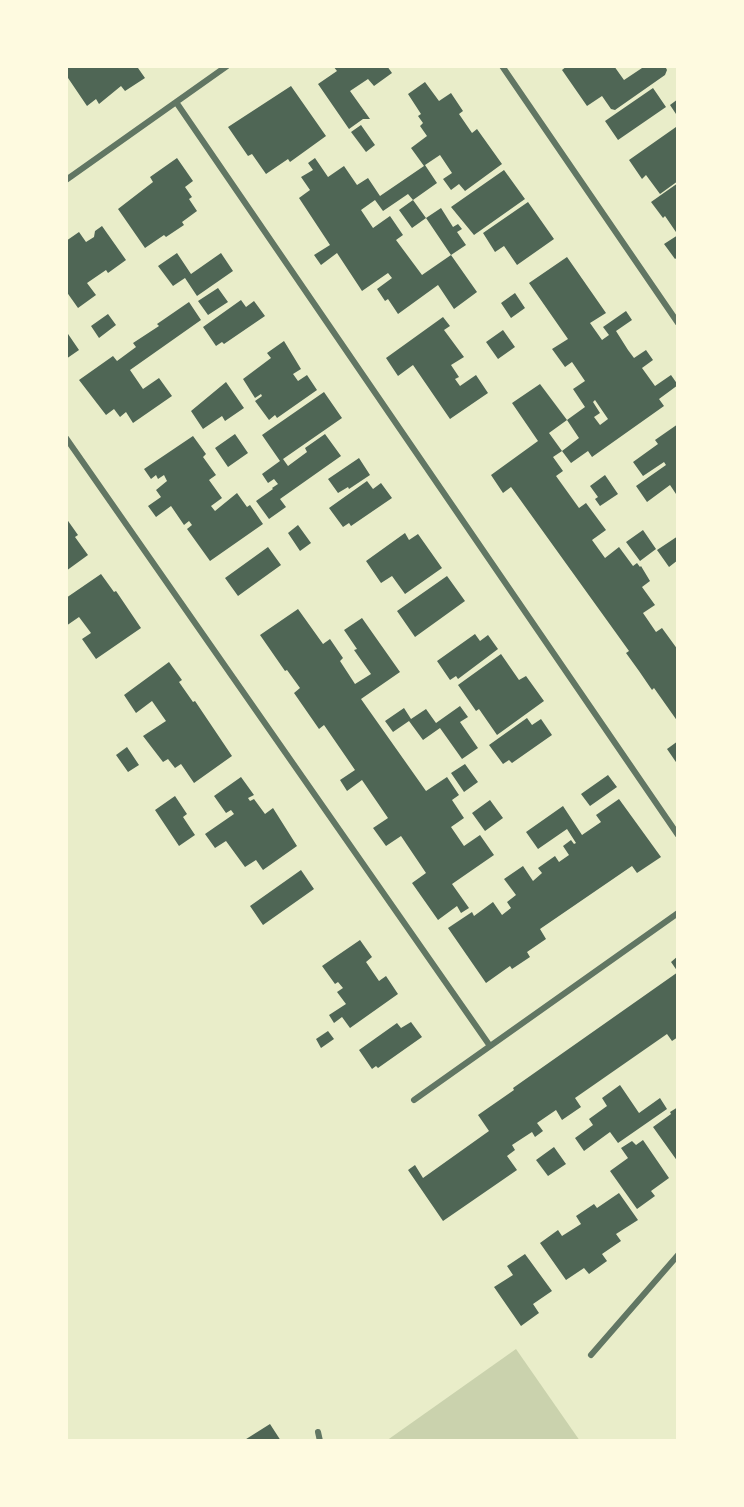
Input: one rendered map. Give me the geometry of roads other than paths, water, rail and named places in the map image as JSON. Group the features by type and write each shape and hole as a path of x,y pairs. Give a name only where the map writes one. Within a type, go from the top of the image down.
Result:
{"street":[{"path":"66,180 227,66"},
{"path":"502,66 678,322"},
{"path":"176,102 678,836"},
{"path":"66,438 490,1046"},
{"path":"414,1100 678,913"},
{"path":"591,1355 678,1255"},
{"path":"318,1432 320,1441"}]}
